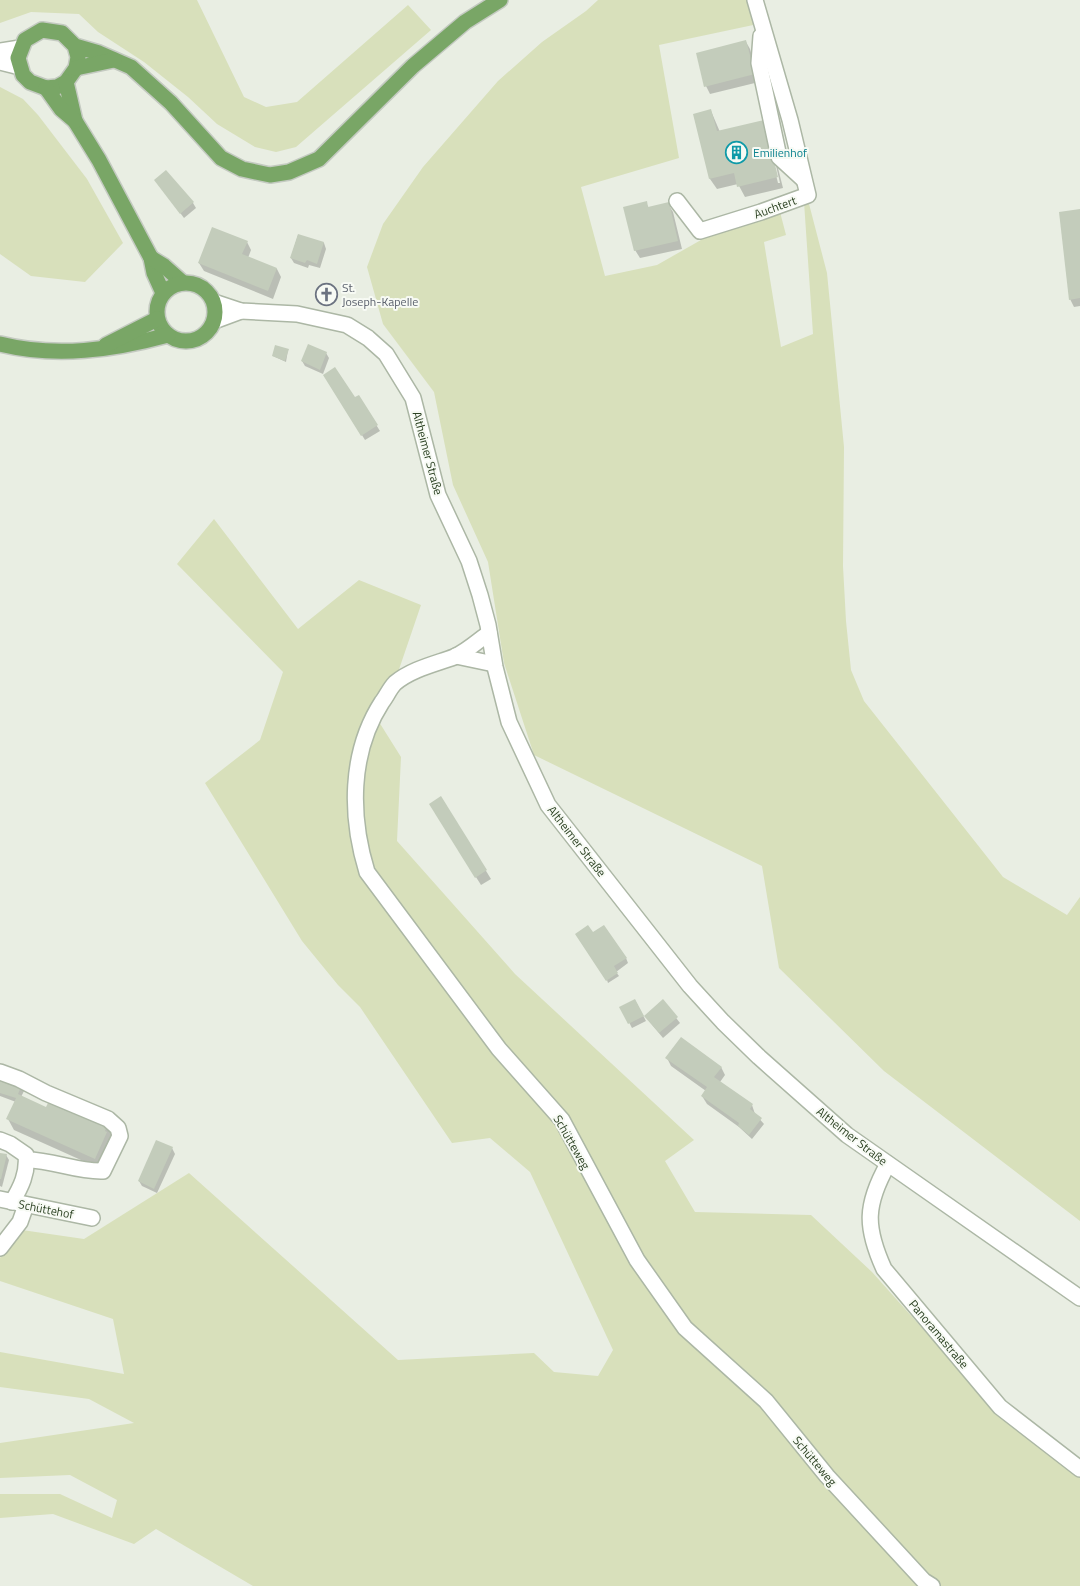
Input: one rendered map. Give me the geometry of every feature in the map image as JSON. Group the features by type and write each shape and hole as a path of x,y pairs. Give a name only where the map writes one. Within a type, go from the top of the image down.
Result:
{"main road":[{"path":"75,46 99,53 131,67 221,158 242,169 270,175 289,172 319,159 413,66 466,22 500,0"},
{"path":"42,30 62,32 75,46 78,57 76,68 66,82 57,87 46,88 30,82 20,67 20,48 33,33 42,30"},
{"path":"76,68 114,60"},
{"path":"66,82 75,121"},
{"path":"46,88 61,109 75,121 99,160 151,258 154,273 163,293"},
{"path":"151,258 164,266 182,282"},
{"path":"182,282 192,282 201,286 214,302 214,321 210,330 195,340 176,340 168,335 157,319 158,301 163,293 171,286 182,282"},
{"path":"100,348 157,319"},
{"path":"0,344 25,350 66,353 129,346 168,335"}],"street":[{"name":"Auchtert","path":"676,201 700,231 808,195 790,120 761,27 755,0"},
{"path":"0,51 20,48"},
{"path":"0,62 20,67"},
{"name":"Altheimer Straße","path":"214,302 241,311 297,314 347,326 368,338 386,354 413,398 438,495 469,561 489,633 494,664 509,722 548,804 690,986 723,1022 847,1135 1080,1298"},
{"name":"Altheimer Straße","path":"214,321 241,311"},
{"name":"Schütteweg","path":"489,633 456,656 431,664 394,684 374,714 358,764 354,814 358,843 367,872 499,1049 562,1120 637,1260 685,1328 766,1401 827,1476 924,1581 932,1586"},
{"name":"Schütteweg","path":"456,656 494,664"},
{"path":"0,1072 108,1119 118,1128 120,1136 104,1171 88,1172 40,1160 27,1160"},
{"path":"0,1140 22,1152 27,1160 26,1176 13,1202 20,1222 0,1248"},
{"name":"Panoramastraße","path":"888,1164 876,1187 870,1218 872,1243 884,1269 1000,1407 1080,1469"},
{"name":"Schüttehof","path":"13,1202 92,1218"}],"green space":[{"path":"0,0 197,0 244,97 266,107 297,102 408,5 431,30 296,147 276,152 255,147 217,124 188,97 144,62 98,32 79,14 31,12 0,23"},
{"path":"598,0 753,0 758,24 659,45 679,158 581,187 605,276 657,265 708,236 780,212 786,235 764,242 781,347 813,334 804,202 808,200 827,273 844,447 843,566 851,670 864,701 1003,877 1067,915 1080,897 1080,1221 884,1071 779,968 762,866 534,755 504,663 488,562 453,485 434,392 383,324 367,267 383,224 423,167 498,81 542,42 586,11"},
{"path":"0,87 23,99 38,115 87,179 123,243 85,282 31,276 0,254"},
{"path":"214,519 298,629 359,580 421,605 394,684 374,714 401,757 397,841 515,974 694,1140 665,1161 695,1212 811,1215 872,1272 999,1414 1080,1478 1080,1586 253,1586 156,1529 134,1544 53,1514 0,1518 0,1494 60,1494 112,1518 117,1500 70,1475 0,1478 0,1443 134,1423 89,1399 0,1387 0,1352 124,1374 113,1319 0,1281 0,1258 22,1230 84,1239 189,1173 398,1360 534,1353 554,1372 598,1376 613,1350 530,1172 490,1138 452,1143 360,1007 338,985 302,941 205,783 260,740 283,672 177,564"}],"building":[{"path":"746,40 755,74 704,87 696,53"},
{"name":"Emilienhof","path":"711,109 717,131 764,120 778,177 737,187 734,173 709,179 693,114"},
{"path":"166,170 194,202 180,214 154,180"},
{"path":"647,201 648,207 669,202 678,241 634,251 623,207"},
{"path":"1080,209 1080,298 1069,300 1059,212"},
{"path":"212,227 248,241 242,254 277,268 268,291 198,263"},
{"path":"298,234 324,242 317,264 307,260 305,263 290,258"},
{"name":"St. Joseph-Kapelle","path":"323,286 335,295 330,301 318,292"},
{"path":"308,344 327,352 320,370 301,361"},
{"path":"275,345 289,349 285,361 272,356"},
{"path":"335,367 355,397 359,395 378,425 361,436 323,375"},
{"path":"441,796 487,870 475,878 429,804"},
{"path":"588,925 593,932 604,925 627,958 614,966 618,973 606,981 575,934"},
{"path":"635,999 644,1016 628,1024 619,1007"},
{"path":"663,999 678,1017 659,1033 644,1016"},
{"path":"681,1037 722,1067 714,1077 753,1104 750,1109 762,1118 749,1135 738,1126 739,1123 701,1096 707,1087 665,1058"},
{"path":"0,1077 22,1085 18,1094 46,1107 50,1099 107,1125 105,1131 107,1132 95,1159 6,1119 16,1098 0,1093"},
{"path":"156,1140 173,1147 154,1189 138,1181"},
{"path":"0,1153 7,1154 1,1179 0,1179"}],"place":[{"name":"Emilienhof","path":"737,152"},
{"name":"St. Joseph-Kapelle","path":"326,294"}]}
